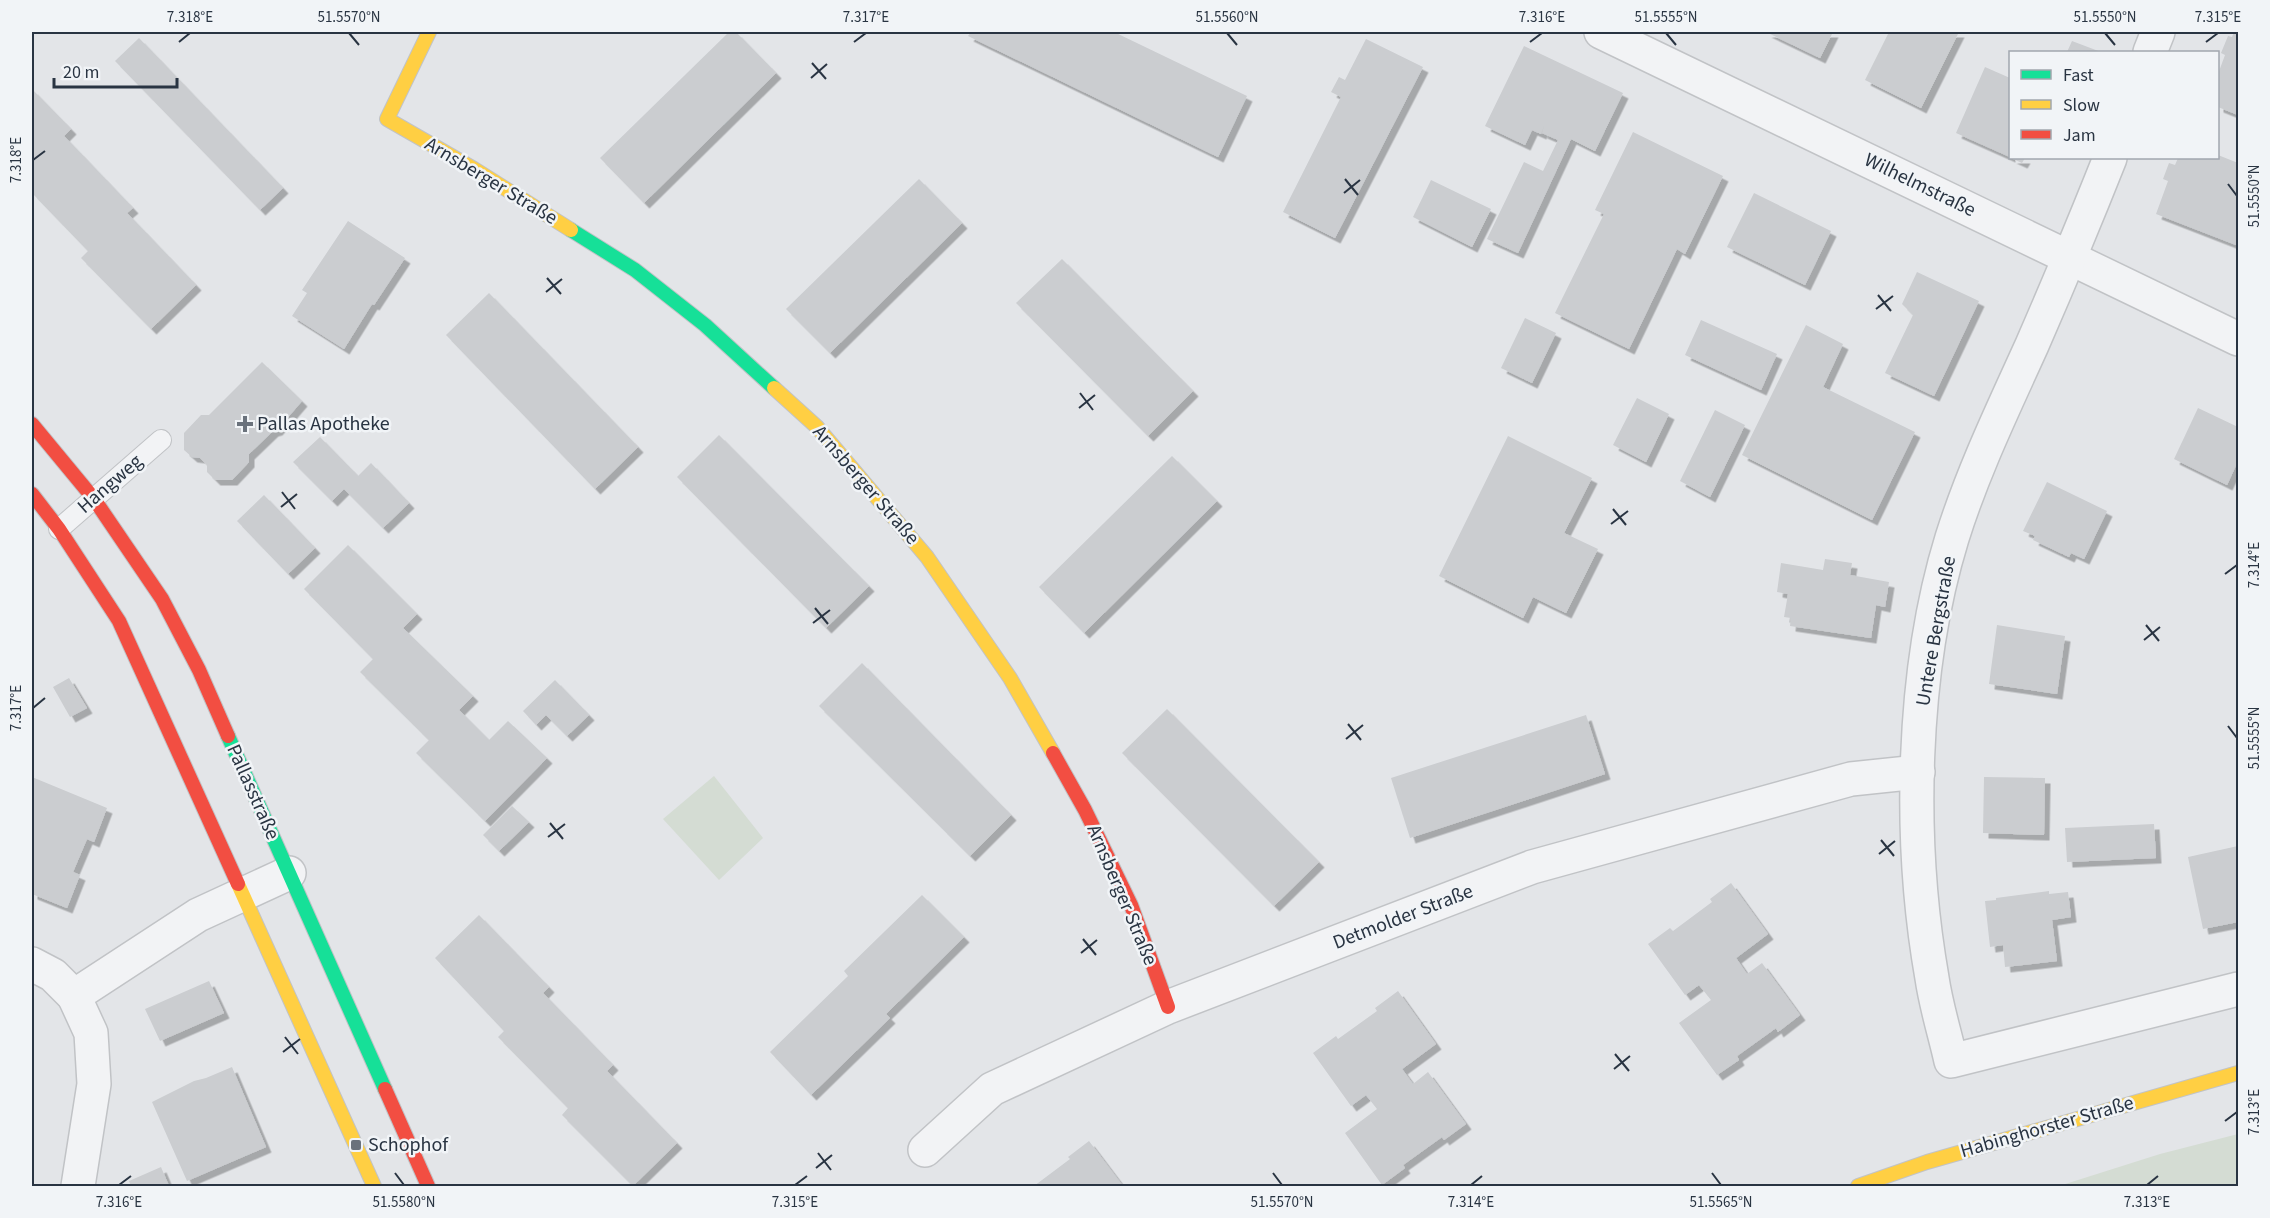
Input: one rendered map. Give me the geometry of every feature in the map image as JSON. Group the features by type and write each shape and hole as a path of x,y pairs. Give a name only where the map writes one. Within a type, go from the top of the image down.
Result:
{"main road":[{"name":"Arnsberger Straße","path":"429,32 387,119 474,169 635,270 705,325 817,426 927,557 1010,678 1085,810 1131,905 1168,1007"},
{"name":"Pallasstraße","path":"32,424 94,499 162,599 200,670 428,1186"},
{"path":"32,494 59,529 119,621 374,1186"},
{"name":"Habinghorster Straße","path":"1858,1186 1927,1162 2238,1073"}],"street":[{"name":"Wilhelmstraße","path":"1601,32 2238,339"},
{"path":"2150,51 2158,32"},
{"name":"Untere Bergstraße","path":"2110,159 2071,257 1975,473 1952,539 1936,603 1923,680 1916,838 1932,979 1951,1061 2238,990"},
{"name":"Detmolder Straße","path":"925,1150 992,1089 1168,1007 1532,867 1851,779 1918,772"},
{"path":"74,996 198,915 289,873"},
{"path":"32,964 53,975 74,996 91,1033 94,1084 78,1186"}],"lane":[{"name":"Hangweg","path":"59,529 161,440"}],"shaded area":[{"path":"714,776 763,838 719,880 663,819"},
{"path":"2238,1134 2238,1185 2059,1186 2160,1154"}],"building":[{"path":"729,32 736,32 776,73 644,203 600,158"},
{"path":"971,32 1114,32 1247,96 1218,157 968,36"},
{"path":"1766,32 1833,32 1820,58"},
{"path":"1889,32 1959,32 1921,108 1865,80"},
{"path":"2234,32 2238,32 2238,115 2219,107 2219,71 2225,55 2221,53 2228,36 2232,37"},
{"path":"139,38 283,188 260,210 115,61"},
{"path":"1366,39 1423,67 1335,238 1283,212 1341,97 1331,92 1339,77 1345,80"},
{"path":"2072,41 2098,51 2067,51"},
{"path":"1524,46 1623,93 1595,151 1571,139 1518,253 1487,239 1524,162 1543,171 1558,140 1542,133 1544,126 1541,134 1532,130 1525,145 1485,126"},
{"path":"1985,67 2009,78 2009,157 1956,133"},
{"path":"32,89 71,129 64,136 133,208 127,213 196,285 151,329 81,258 88,251 32,193"},
{"path":"1633,132 1723,176 1685,254 1677,249 1629,349 1555,313 1604,214 1595,210"},
{"path":"2219,155 2238,163 2238,238 2236,245 2156,214 2168,181 2163,179 2169,163 2175,165 2178,159 2219,159"},
{"path":"919,179 962,223 830,353 786,309"},
{"path":"1431,180 1491,209 1472,247 1413,217"},
{"path":"1754,193 1831,231 1805,285 1727,247"},
{"path":"348,221 405,258 344,349 292,316 307,293 302,290"},
{"path":"1062,259 1193,391 1148,436 1016,303"},
{"path":"1917,272 1979,301 1934,396 1885,373 1913,315 1902,304"},
{"path":"489,293 638,447 595,489 446,335"},
{"path":"1525,318 1556,333 1532,383 1501,368"},
{"path":"1701,320 1777,354 1761,390 1685,355"},
{"path":"1806,325 1843,344 1823,387 1915,432 1872,520 1742,455"},
{"path":"262,362 302,401 277,430 273,431 249,454 249,462 232,480 215,480 207,472 207,465 200,458 192,457 184,450 184,433 201,415 209,415"},
{"path":"1637,398 1669,414 1646,462 1613,445"},
{"path":"2198,408 2238,427 2238,461 2227,485 2174,459"},
{"path":"1715,410 1745,425 1710,497 1680,481"},
{"path":"719,435 869,586 826,628 677,477"},
{"path":"1508,436 1592,478 1564,533 1598,549 1566,613 1533,597 1523,618 1439,576"},
{"path":"320,437 358,476 371,463 409,503 383,528 344,489 332,501 293,462"},
{"path":"1172,456 1217,501 1084,633 1039,587"},
{"path":"2047,482 2107,511 2084,559 2071,553 2069,557 2033,540 2035,536 2023,531"},
{"path":"264,495 315,548 288,574 237,521"},
{"path":"348,545 417,614 403,628 473,696 459,710 489,740 508,721 547,758 485,821 416,753 429,740 360,672 373,659 304,589"},
{"path":"1825,559 1852,563 1850,575 1889,582 1885,607 1876,605 1871,638 1790,626 1791,618 1784,617 1788,594 1777,592 1781,563 1823,570"},
{"path":"1997,625 2065,636 2057,694 1989,684"},
{"path":"862,663 1011,815 970,856 819,706"},
{"path":"69,678 87,708 70,717 53,687"},
{"path":"555,680 589,715 567,736 546,715 536,725 523,711"},
{"path":"1167,709 1319,862 1274,906 1122,753"},
{"path":"1586,715 1605,774 1410,838 1391,778"},
{"path":"32,777 107,808 94,842 87,839 73,872 80,875 67,908 32,894"},
{"path":"1984,777 2045,778 2044,835 1983,833"},
{"path":"512,806 529,822 499,851 483,835"},
{"path":"2154,824 2156,858 2067,862 2065,828"},
{"path":"2238,846 2238,922 2203,929 2188,857"},
{"path":"1731,883 1768,934 1736,958 1747,974 1762,963 1800,1015 1778,1032 1776,1028 1737,1056 1739,1060 1717,1075 1679,1023 1711,1000 1699,985 1685,995 1648,944 1670,928 1673,931 1712,902 1710,899"},
{"path":"2049,891 2049,894 2068,892 2071,917 2052,920 2057,961 2005,967 2003,945 1990,947 1985,901"},
{"path":"922,895 964,937 886,1014 890,1018 811,1095 770,1052 848,976 844,971"},
{"path":"479,915 549,987 543,993 613,1065 607,1071 677,1143 633,1186 562,1115 568,1108 498,1037 504,1031 435,958"},
{"path":"209,981 224,1013 160,1041 145,1009"},
{"path":"1398,991 1436,1044 1402,1069 1413,1084 1428,1072 1466,1124 1444,1140 1442,1137 1403,1165 1405,1168 1382,1185 1345,1133 1377,1109 1366,1095 1351,1106 1313,1053 1336,1036 1338,1039 1377,1011 1375,1008"},
{"path":"232,1067 266,1147 187,1181 152,1102 194,1081"},
{"path":"1089,1141 1123,1186 1034,1186 1070,1159 1068,1157"},
{"path":"161,1167 169,1186 131,1186 129,1181"}],"traffic: fast":[{"path":"571,230 635,270 705,325 774,388"},
{"path":"228,736 385,1089"}],"traffic: slow":[{"path":"429,32 387,119 474,169 571,230"},
{"path":"774,388 817,427 927,557 1010,678 1053,753"},
{"path":"238,884 374,1186"},
{"path":"1858,1186 1927,1162 2238,1073"}],"traffic: jam":[{"path":"32,424 94,499 162,599 199,670 228,736"},
{"path":"32,494 59,529 119,621 238,884"},
{"path":"1053,753 1085,810 1131,905 1168,1007"},
{"path":"385,1089 428,1186"}],"place":[{"name":"Pallas Apotheke","path":"245,424"},
{"name":"Schophof","path":"356,1145"}]}
